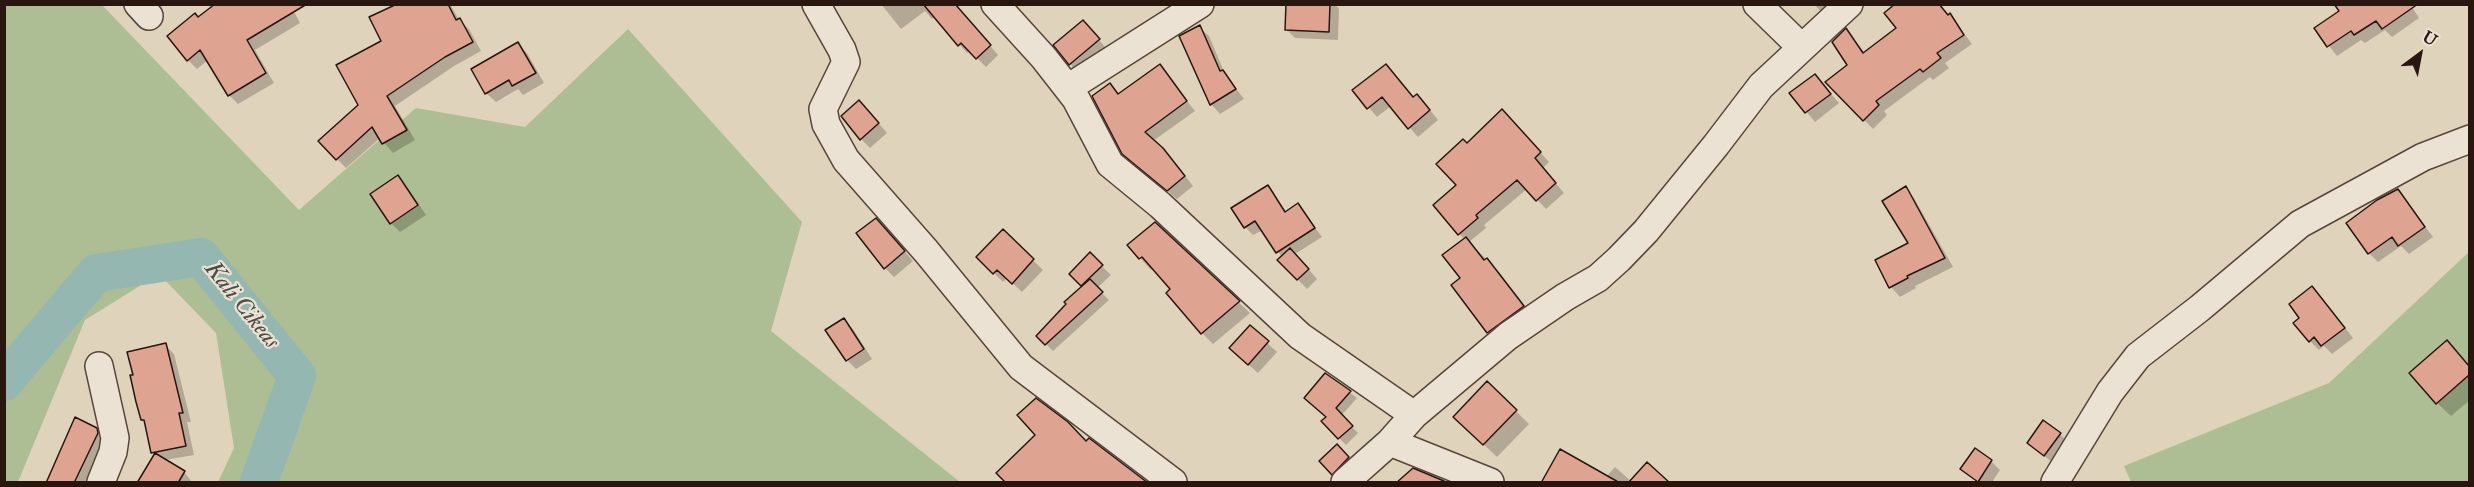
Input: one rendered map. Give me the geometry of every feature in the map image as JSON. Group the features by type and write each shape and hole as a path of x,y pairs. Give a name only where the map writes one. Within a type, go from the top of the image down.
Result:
{"street":[{"path":"816,4 842,50 846,62 823,109 826,124 846,160 926,250 1021,367 1173,483"},
{"path":"995,4 1076,99 1110,164 1160,205 1300,336 1414,415"},
{"path":"1068,88 1200,4"},
{"path":"1757,4 1801,47"},
{"path":"1345,483 1390,442 1414,415 1509,336 1565,297 1598,278 1646,231 1716,145 1750,98 1801,47 1849,4"},
{"path":"2055,483 2110,392 2139,356 2300,224 2423,157 2469,139"},
{"path":"99,366 115,438 113,452 100,483"},
{"path":"1390,442 1490,483"}],"green space":[{"path":"4,5 102,5 299,210 416,108 525,127 628,29 802,222 771,331 960,482 218,482 234,448 216,333 159,274 85,320 18,482 5,482"},
{"path":"2469,252 2469,482 2131,482 2124,466 2329,383"}],"building":[{"path":"215,4 307,4 247,40 266,73 228,96 200,50 187,61 167,36 195,13 198,17"},
{"path":"397,4 448,4 456,20 460,18 473,42 445,57 387,96 407,130 382,144 372,127 336,160 318,141 358,105 336,65 381,41 369,17"},
{"path":"923,4 955,4 991,45 976,59 961,43 958,46"},
{"path":"1286,4 1330,4 1329,32 1285,30"},
{"path":"1895,4 1939,4 1948,15 1950,13 1964,35 1937,53 1941,58 1923,72 1920,69 1876,101 1879,105 1863,121 1825,82 1847,65 1832,42 1846,28 1863,53 1896,28 1884,13"},
{"path":"2334,4 2418,4 2382,29 2376,21 2354,35 2351,31 2327,47 2314,28 2339,11"},
{"path":"1083,20 1100,39 1069,65 1053,45"},
{"path":"1200,25 1220,71 1223,70 1236,89 1210,105 1179,36"},
{"path":"518,42 536,73 512,86 509,80 485,94 471,69"},
{"path":"1160,64 1187,101 1145,132 1163,148 1185,176 1167,191 1122,154 1092,96 1110,83 1118,94"},
{"path":"1386,64 1413,97 1417,94 1430,110 1408,129 1382,97 1367,109 1352,90"},
{"path":"1815,74 1831,94 1805,113 1789,93"},
{"path":"859,100 879,123 860,140 841,116"},
{"path":"1502,109 1541,152 1535,158 1556,183 1536,201 1517,180 1476,215 1478,218 1458,235 1433,205 1456,185 1436,164 1463,139 1467,143"},
{"path":"398,175 418,205 390,224 370,194"},
{"path":"1268,185 1285,212 1298,203 1315,228 1276,253 1255,221 1244,228 1231,208"},
{"path":"1906,186 1945,258 1907,276 1908,278 1889,288 1875,260 1908,243 1882,201"},
{"path":"2398,189 2425,227 2398,246 2392,237 2368,254 2346,223 2377,200"},
{"path":"876,218 905,251 884,269 856,233"},
{"path":"1155,222 1240,301 1201,334 1166,293 1170,289 1142,257 1139,259 1127,245"},
{"path":"1003,229 1034,259 1012,284 997,270 993,274 976,257"},
{"path":"1466,237 1484,260 1487,258 1524,306 1487,333 1451,285 1460,278 1442,255"},
{"path":"1290,248 1309,269 1297,280 1277,260"},
{"path":"1090,252 1103,265 1081,286 1069,274"},
{"path":"1090,279 1103,292 1045,345 1036,336 1066,304 1064,302"},
{"path":"2312,286 2345,328 2321,346 2314,337 2309,342 2293,323 2299,318 2289,304"},
{"path":"844,318 864,349 846,361 825,330"},
{"path":"1250,325 1269,341 1248,365 1229,348"},
{"path":"2447,340 2469,366 2469,375 2436,404 2409,373"},
{"path":"166,343 183,413 179,413 186,446 151,453 144,420 141,420 136,402 130,375 133,375 127,352"},
{"path":"1325,373 1351,391 1336,408 1353,426 1338,439 1321,421 1326,417 1304,398"},
{"path":"1487,381 1517,410 1483,445 1453,417"},
{"path":"1036,398 1068,422 1086,441 1089,438 1148,483 1006,483 996,473 1035,435 1017,415"},
{"path":"75,417 97,428 98,433 74,483 46,483"},
{"path":"2043,420 2061,433 2044,456 2027,443"},
{"path":"1337,444 1349,457 1332,475 1319,461"},
{"path":"1975,448 1992,460 1978,482 1960,469"},
{"path":"1560,449 1620,483 1541,483"},
{"path":"155,453 185,471 178,483 137,483"},
{"path":"1647,462 1670,483 1628,483"},
{"path":"1413,468 1444,481 1446,483 1396,483"}],"waterway":[{"name":"Kali Cikeas","path":"4,382 96,273 201,257 297,376 259,482"}]}
